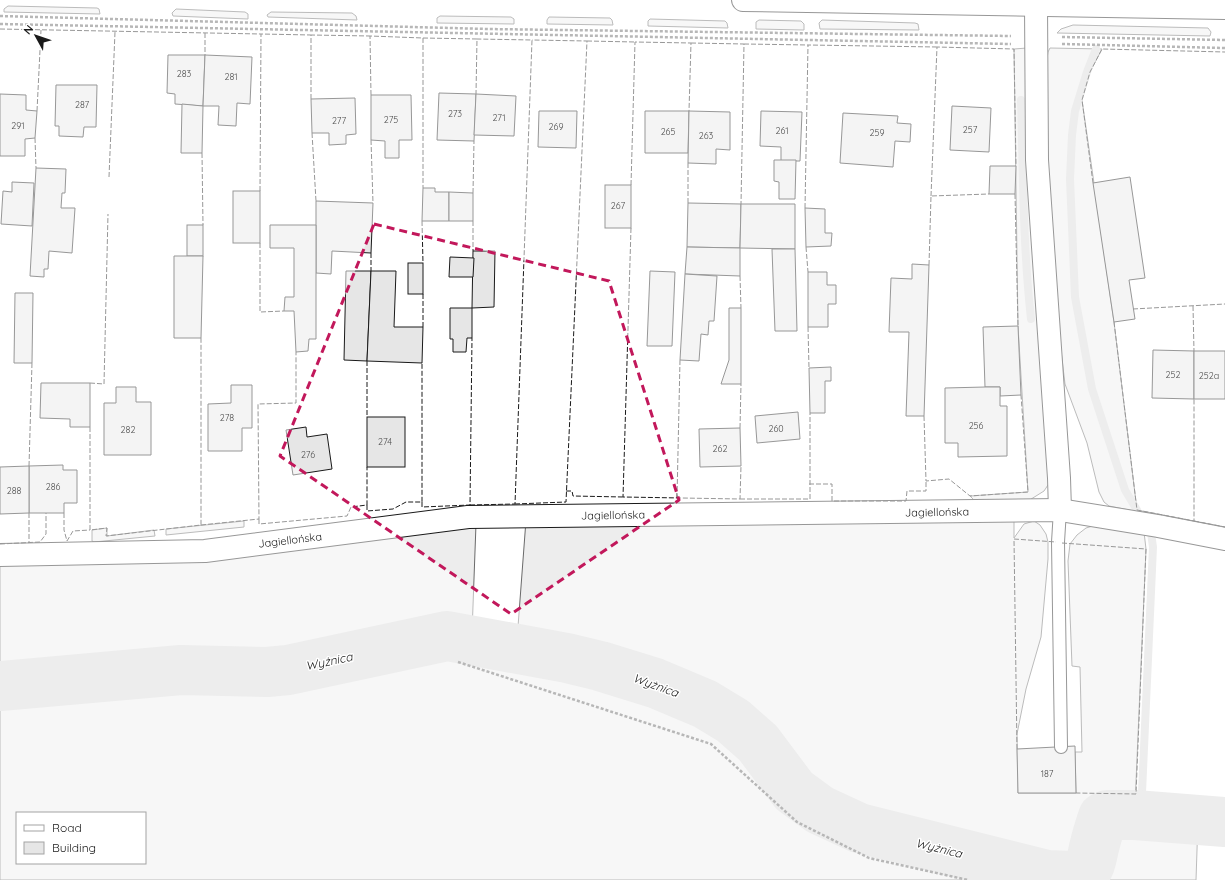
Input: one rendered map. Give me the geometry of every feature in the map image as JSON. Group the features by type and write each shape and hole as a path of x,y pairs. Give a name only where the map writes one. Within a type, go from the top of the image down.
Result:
{"street":[{"path":"743,0 950,2 1225,8"},
{"path":"1036,5 1037,160 1060,478 1060,510"},
{"name":"Jagiellońska","path":"0,555 205,551 468,517 1060,510 1158,526 1225,539"}],"lane":[{"path":"1060,510 1058,542 1061,747"}],"path":[{"path":"0,16 488,28 780,32 1036,40 1225,48"},
{"path":"0,24 1036,40 1225,40"},
{"path":"458,662 711,744 797,822 870,858 968,880"}],"highlighted area":[{"path":"374,224 609,281 679,500 511,614 280,456"}],"shaded area":[{"path":"8,6 97,8 99,9 100,14 4,12 4,9"},
{"path":"176,9 245,12 248,14 248,19 173,16 172,13"},
{"path":"271,12 352,13 356,16 357,20 268,17 267,15"},
{"path":"440,16 511,17 514,19 514,24 437,23 437,18"},
{"path":"549,17 610,18 613,25 547,24"},
{"path":"650,19 725,21 728,28 648,26 648,21"},
{"path":"759,20 801,21 804,24 804,30 756,29 756,22"},
{"path":"822,20 915,23 918,24 919,30 820,29 819,23"},
{"path":"1073,25 1208,28 1211,32 1210,36 1057,33 1061,29"},
{"path":"1027,48 1050,482 1044,491 1028,501 977,503 970,496 1028,492 1018,326 1014,49"},
{"path":"1050,48 1102,49 1090,72 1082,100 1114,322 1137,510 1225,527 1225,529 1109,506 1104,502 1099,492 1087,443 1065,384 1059,334 1043,87 1048,52"},
{"path":"1014,511 1014,538 1024,524 1034,521 1040,525 1046,534 1048,542 1048,559 1041,637 1026,689 1017,734 1018,793 1076,793 1075,752 1082,752 1080,667 1072,666 1068,561 1070,544 1077,535 1086,528 1096,525 1144,532 1146,549 1135,805 1200,811 1198,820 1196,880 0,880 0,564 476,524 472,633 517,640 526,520"},
{"path":"244,521 244,527 166,535 166,529"},
{"path":"107,528 107,536 154,530 155,536 92,541 92,530"}],"building":[{"path":"168,55 205,55 203,106 175,104 175,94 167,93"},
{"path":"205,55 252,57 250,104 237,103 236,126 218,125 219,106 203,106"},
{"path":"56,85 97,85 96,127 84,127 83,137 59,136 59,126 55,126"},
{"path":"439,93 476,94 474,141 437,140"},
{"path":"0,94 26,95 26,110 37,111 35,138 25,139 25,156 0,156"},
{"path":"476,94 516,96 514,136 474,135"},
{"path":"371,95 411,95 412,140 399,140 399,158 385,158 385,141 371,140"},
{"path":"355,98 356,134 346,135 346,144 329,145 329,133 312,133 311,99"},
{"path":"182,104 203,106 202,153 181,153"},
{"path":"952,106 991,108 989,152 950,150"},
{"path":"539,111 577,111 576,148 538,147"},
{"path":"645,111 689,111 688,153 645,153"},
{"path":"689,111 730,112 730,150 716,149 716,164 688,163"},
{"path":"761,111 802,112 800,161 781,161 781,147 760,146"},
{"path":"843,113 898,116 897,123 911,124 910,142 895,141 893,167 840,163"},
{"path":"774,160 796,160 795,199 779,199 779,182 774,181"},
{"path":"990,166 1016,166 1015,194 989,194"},
{"path":"36,168 66,169 65,193 62,193 61,208 75,208 72,253 49,251 48,269 44,269 44,277 30,276"},
{"path":"1130,177 1145,278 1129,280 1135,319 1114,322 1093,183"},
{"path":"12,182 34,183 32,226 1,224 3,191 12,192"},
{"path":"605,185 631,185 631,228 605,228"},
{"path":"423,188 435,188 435,192 449,192 449,221 422,221"},
{"path":"233,191 260,191 260,243 233,243"},
{"path":"449,192 473,193 473,221 449,221"},
{"path":"316,201 373,203 371,253 332,251 331,274 316,273"},
{"path":"688,203 741,204 740,248 687,247"},
{"path":"741,204 795,204 795,249 740,248"},
{"path":"805,208 825,209 825,233 832,233 831,246 806,247"},
{"path":"187,225 203,225 203,256 187,256"},
{"path":"270,225 316,225 316,339 309,339 308,351 296,352 294,311 284,311 285,297 294,297 294,248 270,248"},
{"path":"687,247 740,248 740,276 685,274"},
{"path":"772,249 795,249 797,331 775,331"},
{"path":"473,251 495,251 494,307 472,308"},
{"path":"174,256 203,256 201,338 174,338"},
{"path":"450,257 474,258 473,277 449,277"},
{"path":"408,263 423,263 423,294 408,294"},
{"path":"912,264 929,265 924,416 906,416 909,332 889,332 891,278 912,279"},
{"path":"346,271 371,271 367,361 344,360"},
{"path":"371,271 396,271 394,327 423,327 422,363 367,361"},
{"path":"650,271 675,272 672,346 647,346"},
{"path":"808,272 827,272 827,285 836,285 836,304 828,304 828,327 808,327"},
{"path":"685,274 717,276 714,321 709,321 708,335 701,334 699,361 680,360"},
{"path":"15,293 33,293 32,363 14,363"},
{"path":"450,308 472,308 472,338 467,338 466,352 453,352 453,339 450,339"},
{"path":"729,308 741,308 741,384 721,384 729,360"},
{"path":"1018,326 1021,395 1000,396 1000,387 985,387 983,327"},
{"path":"1153,350 1194,351 1194,399 1152,398"},
{"path":"1194,351 1225,351 1225,399 1194,399"},
{"path":"831,367 831,381 825,381 825,413 810,413 809,368"},
{"path":"41,383 90,383 90,427 70,427 70,419 40,418"},
{"path":"231,385 252,385 252,428 242,428 242,451 208,451 208,404 231,403"},
{"path":"116,387 136,387 136,402 151,402 151,455 104,455 104,403 116,403"},
{"path":"1000,387 1000,406 1007,406 1007,456 958,457 958,443 945,443 945,388"},
{"path":"798,412 800,439 757,443 755,416"},
{"path":"367,417 405,417 405,467 367,467"},
{"path":"306,427 307,437 327,434 332,469 293,475 286,430"},
{"path":"740,428 741,466 700,467 699,429"},
{"path":"63,465 63,470 77,470 77,503 64,503 64,513 29,513 29,466"},
{"path":"29,466 29,513 0,514 0,467"},
{"path":"1075,746 1076,793 1018,793 1017,749"}],"waterway":[{"path":"1096,49 1075,111 1072,135 1070,179 1075,297 1092,389 1125,490 1137,510"},
{"path":"1021,100 1025,237 1031,319"},
{"path":"1141,815 1153,547 1151,533"},
{"name":"Wyżnica","path":"0,686 181,670 267,672 288,670 447,636 567,658 600,666 655,683 705,704 733,721 758,743 794,791 820,810 859,828 1047,875 1064,876 1081,874 1085,872 1091,861 1103,817 1107,815 1135,815 1225,822"}],"fence":[{"path":"0,29 261,34"},
{"path":"37,111 41,30"},
{"path":"109,177 115,32"},
{"path":"205,33 205,55"},
{"path":"260,191 261,34 311,35"},
{"path":"311,99 311,35 370,36"},
{"path":"371,95 370,36 423,38 423,188"},
{"path":"423,38 477,39 476,94"},
{"path":"470,505 515,504 532,40 477,39"},
{"path":"515,504 566,502 587,41 532,40"},
{"path":"587,41 635,42"},
{"path":"631,185 635,42 691,43 689,111"},
{"path":"691,43 744,44 741,204"},
{"path":"744,44 808,45"},
{"path":"805,208 808,45 937,47"},
{"path":"931,196 937,47 1014,49 1016,166"},
{"path":"1093,183 1082,100 1090,72 1102,49 1225,52"},
{"path":"312,133 316,201"},
{"path":"35,138 36,168"},
{"path":"371,140 373,203"},
{"path":"473,193 474,141"},
{"path":"202,153 203,225"},
{"path":"688,163 688,203"},
{"path":"929,265 931,196 989,194"},
{"path":"1015,194 1018,326"},
{"path":"90,383 104,384 108,214"},
{"path":"422,221 423,263"},
{"path":"473,221 473,251"},
{"path":"631,228 623,497 740,499 741,466"},
{"path":"260,243 260,312 284,311"},
{"path":"806,247 808,272"},
{"path":"371,253 371,271"},
{"path":"740,276 741,308"},
{"path":"423,294 423,327"},
{"path":"1133,309 1225,304"},
{"path":"1193,306 1194,351"},
{"path":"1114,322 1137,510 1194,521 1194,399"},
{"path":"808,327 809,368"},
{"path":"90,427 90,530 107,528 106,536 201,525 201,338"},
{"path":"422,502 422,507 470,505 472,338"},
{"path":"201,525 259,519 258,404 296,403 296,352"},
{"path":"677,498 680,360"},
{"path":"367,361 367,417"},
{"path":"29,466 32,363"},
{"path":"367,505 367,511 393,509 406,502 422,502 422,363"},
{"path":"740,428 741,384"},
{"path":"924,416 926,481 949,479 970,496 1028,492 1021,395"},
{"path":"740,499 810,499 810,413"},
{"path":"259,519 259,524 347,516 351,507 367,505 367,467"},
{"path":"809,484 832,484 832,501 906,501 907,491 926,491 926,481"},
{"path":"566,491 572,491 573,496 623,497"},
{"path":"29,513 29,543"},
{"path":"0,544 40,542 46,534 46,513"},
{"path":"64,513 64,530 67,541 73,531 90,530"},
{"path":"1194,521 1225,527"},
{"path":"1017,749 1014,539 1056,542"},
{"path":"1062,543 1146,549 1136,794 1076,793"}]}
